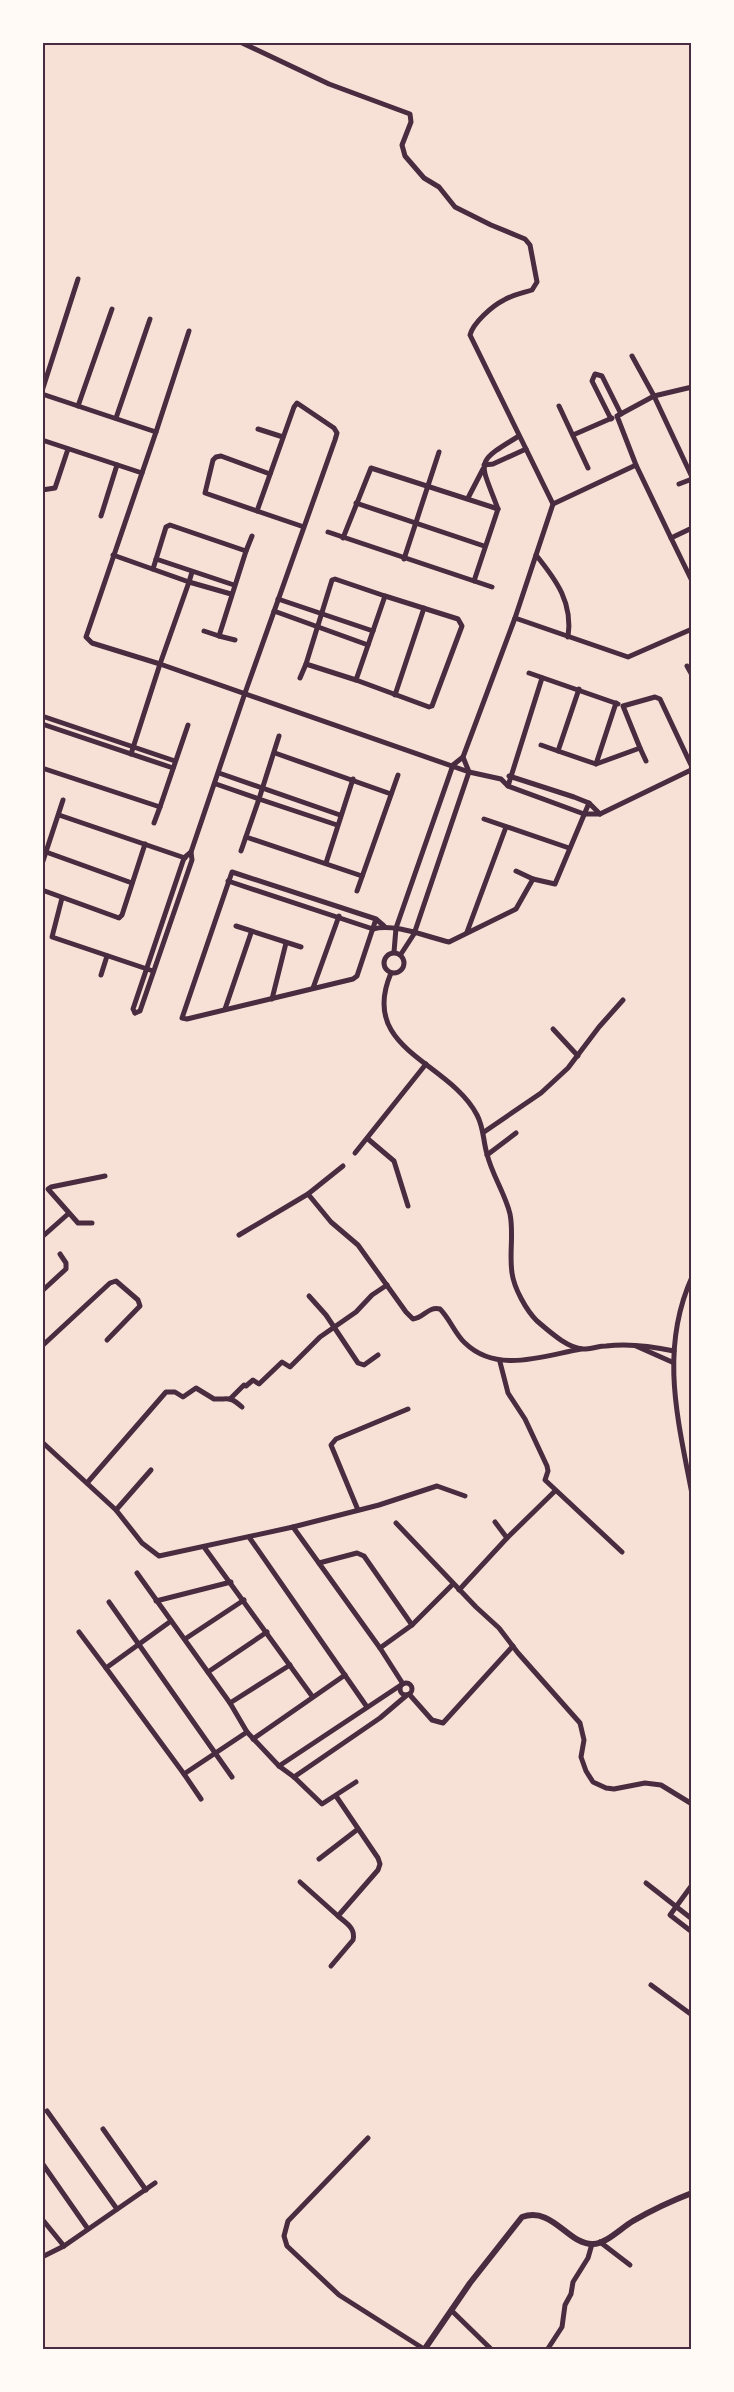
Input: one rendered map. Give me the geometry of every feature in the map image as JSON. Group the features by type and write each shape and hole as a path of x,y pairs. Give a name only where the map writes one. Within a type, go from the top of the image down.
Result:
{"street":[{"path":"240,42 329,84 408,113 411,122 401,148 405,156 424,178 439,187 455,207 524,238 529,243 537,282 532,290 504,299 490,310 470,332 484,366 553,504 515,618 463,757 453,765 396,928 394,952"},
{"path":"78,279 42,392 156,432"},
{"path":"78,406 112,309"},
{"path":"116,418 150,319"},
{"path":"189,331 86,637 92,643 245,693 469,772 501,779 508,786 584,814 600,814 692,768 659,698 655,697 622,706"},
{"path":"632,356 654,396 692,478 679,484"},
{"path":"616,416 592,381 595,374 602,376 636,465 692,581"},
{"path":"573,435 654,396 692,387"},
{"path":"191,852 184,858 133,1009 135,1013 140,1011 192,860 191,852 216,784 245,693 335,440 336,430 297,403 257,511"},
{"path":"559,406 588,468"},
{"path":"258,429 283,437"},
{"path":"468,498 488,455 519,436"},
{"path":"42,440 142,472"},
{"path":"42,490 55,488 69,449"},
{"path":"484,467 526,449"},
{"path":"404,559 439,452"},
{"path":"270,474 216,456 204,493 304,527"},
{"path":"101,516 117,465"},
{"path":"553,504 636,465"},
{"path":"474,580 498,509 484,467"},
{"path":"343,538 372,468 498,509"},
{"path":"356,503 484,546"},
{"path":"153,569 166,527 170,525 246,551"},
{"path":"671,538 692,528"},
{"path":"328,532 492,587"},
{"path":"219,636 252,536"},
{"path":"113,555 231,594"},
{"path":"536,555 551,574 564,597 570,619 568,637"},
{"path":"156,560 234,585"},
{"path":"131,754 192,572"},
{"path":"300,678 335,579 458,619 462,626 432,706 429,708 306,664"},
{"path":"356,680 385,596"},
{"path":"278,599 373,631"},
{"path":"396,695 424,608"},
{"path":"274,611 368,645"},
{"path":"515,618 628,657 692,629"},
{"path":"204,631 235,640"},
{"path":"687,666 692,675"},
{"path":"528,673 622,706 646,761"},
{"path":"508,786 542,678"},
{"path":"558,751 579,689"},
{"path":"596,764 616,703"},
{"path":"42,716 175,761"},
{"path":"42,724 173,768"},
{"path":"154,823 188,725"},
{"path":"241,851 279,736"},
{"path":"542,745 596,764 640,748"},
{"path":"274,753 391,794"},
{"path":"401,954 414,934 469,772 463,757"},
{"path":"43,770 159,807"},
{"path":"219,773 340,815"},
{"path":"357,891 398,775"},
{"path":"501,779 511,775 589,803 600,814"},
{"path":"326,864 352,779"},
{"path":"216,784 337,825"},
{"path":"42,864 63,800"},
{"path":"516,871 533,879 555,884 589,803"},
{"path":"59,814 192,860"},
{"path":"484,819 569,848"},
{"path":"467,932 506,827"},
{"path":"246,837 362,876"},
{"path":"42,890 117,919 122,915 145,844"},
{"path":"46,852 132,883"},
{"path":"376,919 355,978 187,1019 182,1018 232,872 376,919 384,926"},
{"path":"228,881 373,929 384,926 396,928 448,942 516,909 533,879"},
{"path":"62,898 52,937 153,971"},
{"path":"313,988 342,909"},
{"path":"236,926 251,933 301,947"},
{"path":"225,1009 251,933"},
{"path":"272,999 286,943"},
{"path":"394,952 401,954 404,958 404,967 396,973 391,973 386,970 384,959 388,954 394,952"},
{"path":"101,975 107,956"},
{"path":"391,973 383,991 382,1011 403,1046 454,1087 471,1105 484,1132 487,1155 510,1213 513,1235 512,1274 523,1301 535,1319 568,1344 583,1349"},
{"path":"484,1132 541,1093 568,1068 598,1027 623,1000"},
{"path":"553,1029 579,1056"},
{"path":"355,1153 426,1064"},
{"path":"487,1155 516,1133"},
{"path":"368,1139 394,1161 408,1206"},
{"path":"239,1235 308,1194 343,1166"},
{"path":"92,1223 80,1224 49,1192 49,1188 105,1176"},
{"path":"308,1194 331,1222 358,1245 405,1312 413,1319 419,1318 429,1310 440,1309 463,1342 479,1354 500,1362 606,1346 650,1346 674,1351"},
{"path":"42,1237 68,1214"},
{"path":"42,1291 66,1269 66,1263 60,1254"},
{"path":"692,1277 683,1298 672,1362 675,1398 692,1494"},
{"path":"42,1346 110,1283 116,1281 138,1300 140,1306 107,1340"},
{"path":"230,1399 244,1385 246,1386 253,1380 259,1384 282,1362 290,1367 320,1337 356,1312 368,1298 387,1285"},
{"path":"309,1296 358,1363 364,1365 378,1355"},
{"path":"634,1345 672,1362"},
{"path":"500,1362 508,1393 525,1419 547,1466 545,1480 622,1552"},
{"path":"87,1483 166,1392 175,1392 183,1397 199,1388 214,1399 230,1399 242,1407"},
{"path":"358,1510 331,1449 332,1442 408,1409"},
{"path":"42,1442 117,1510 142,1543 159,1556 293,1527 437,1486 465,1496"},
{"path":"117,1510 151,1470"},
{"path":"459,1590 555,1491"},
{"path":"495,1522 507,1538"},
{"path":"396,1523 453,1584 499,1628 580,1723 584,1740 581,1757 593,1782 614,1789 645,1783 661,1785 692,1804"},
{"path":"293,1527 380,1648 402,1685 402,1693 408,1695 432,1720 443,1723 513,1646"},
{"path":"249,1537 367,1707"},
{"path":"204,1546 312,1696"},
{"path":"319,1563 357,1553 364,1556 412,1624"},
{"path":"137,1573 230,1703 247,1732 279,1766 294,1777 318,1802 326,1803 356,1782"},
{"path":"156,1600 231,1582"},
{"path":"380,1648 412,1624 453,1584"},
{"path":"185,1639 244,1600"},
{"path":"109,1602 232,1777"},
{"path":"106,1668 171,1621"},
{"path":"79,1632 201,1800"},
{"path":"208,1672 267,1632"},
{"path":"230,1703 290,1665"},
{"path":"253,1739 345,1675"},
{"path":"279,1766 402,1685 406,1683 411,1686 412,1690 408,1695 380,1718 294,1777"},
{"path":"183,1774 247,1732"},
{"path":"336,1796 380,1864 378,1870 338,1916"},
{"path":"319,1859 358,1829"},
{"path":"300,1882 353,1929 353,1940 331,1966"},
{"path":"646,1882 692,1919"},
{"path":"692,1885 670,1915 692,1932"},
{"path":"651,1985 692,2015"},
{"path":"47,2111 117,2209"},
{"path":"103,2129 146,2190"},
{"path":"368,2138 288,2221 284,2236 287,2246 339,2295 424,2350 451,2310 522,2217 537,2214 579,2240 592,2244 600,2242 651,2211 692,2193"},
{"path":"42,2163 88,2229"},
{"path":"42,2257 64,2246 155,2183"},
{"path":"42,2219 64,2246"},
{"path":"600,2242 630,2265"},
{"path":"547,2350 562,2327 565,2305 571,2294 573,2282 589,2256 592,2244"},
{"path":"451,2310 492,2350"}]}
